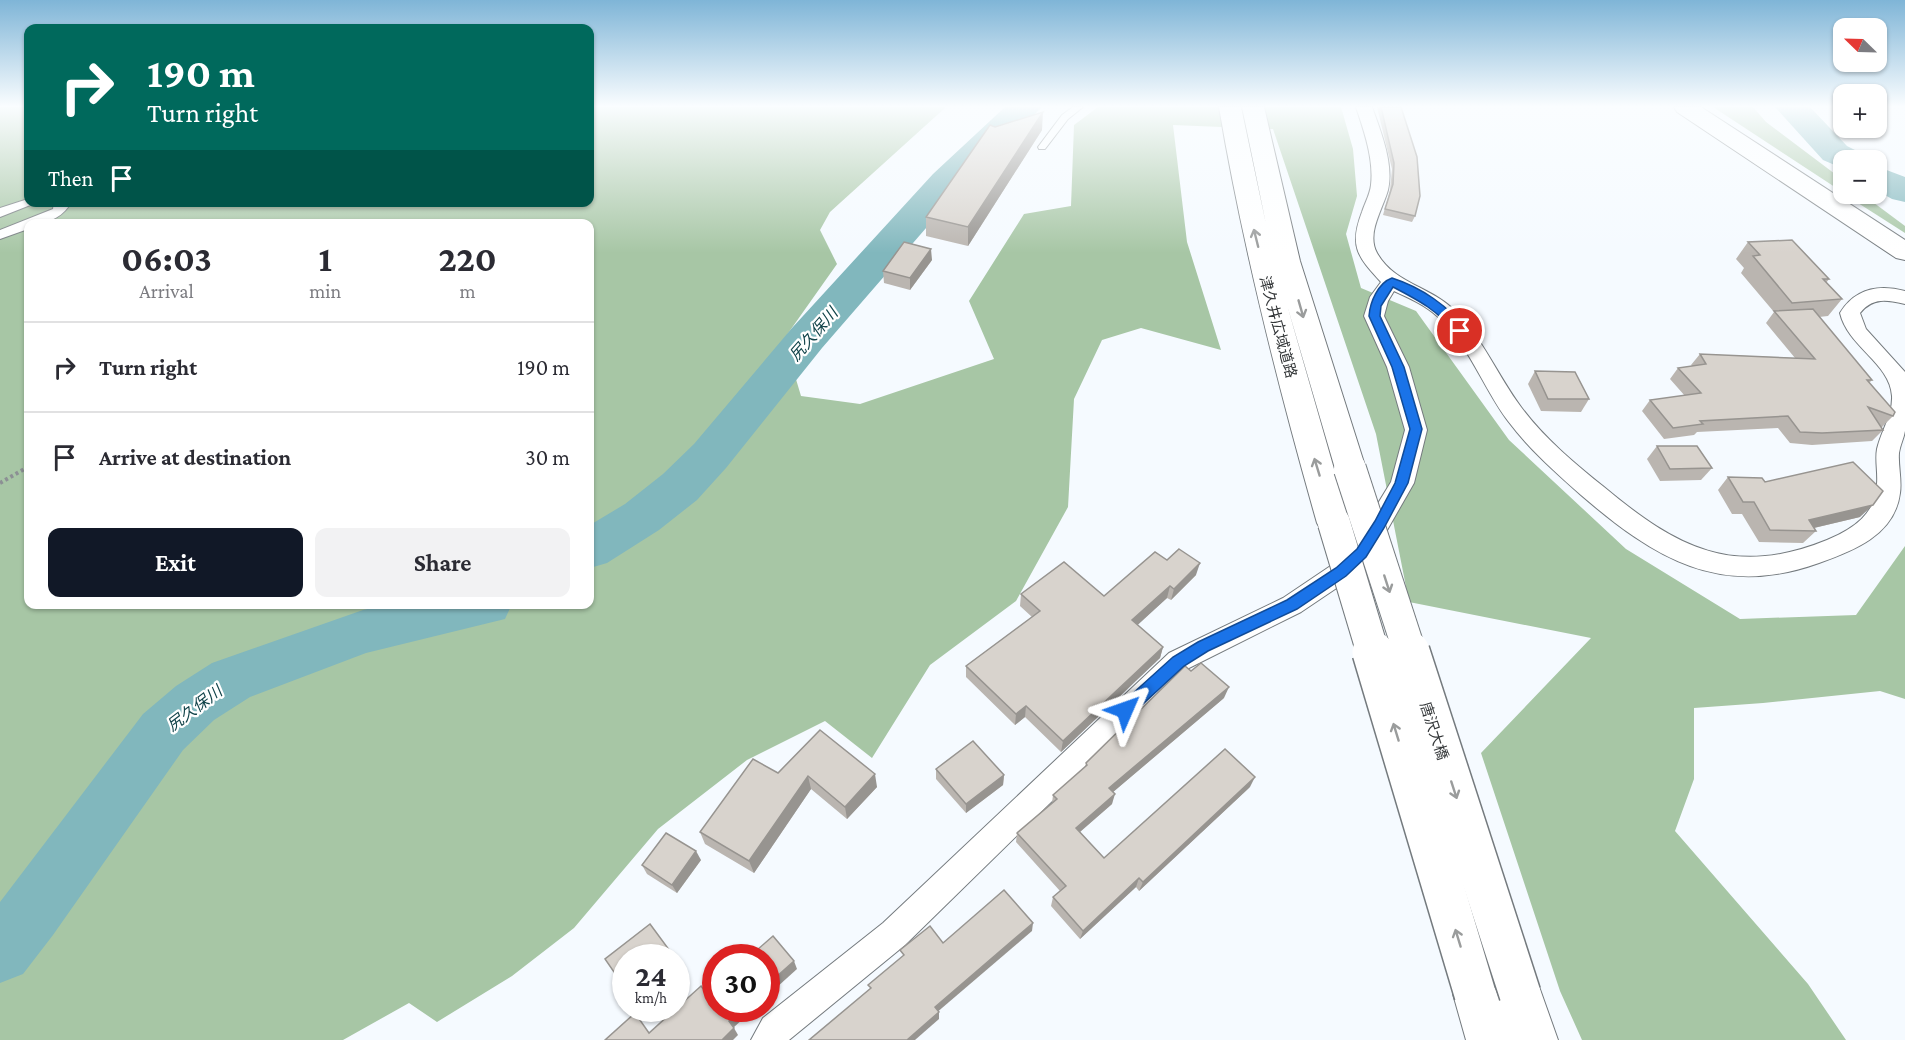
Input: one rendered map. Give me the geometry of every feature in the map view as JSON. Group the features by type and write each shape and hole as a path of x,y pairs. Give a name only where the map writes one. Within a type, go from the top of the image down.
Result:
{"main road":[{"name":"津久井広域道路","path":"1246,156 1251,218 1281,338 1489,1040"},
{"name":"津久井広域道路","path":"1255,156 1350,469"},
{"path":"1758,156 1905,252"},
{"name":"唐沢大橋","path":"1350,469 1535,1040"}],"street":[{"path":"1376,156 1380,184 1363,238 1366,253 1392,282 1432,303 1449,316 1498,392 1529,433 1614,511 1668,548 1717,565 1753,568 1824,552 1856,537 1883,515 1890,486 1888,450 1903,395 1899,378 1853,325 1850,313 1861,300 1881,292 1894,293 1905,298"},
{"path":"0,213 24,205"},
{"path":"41,219 58,212 61,207"},
{"path":"0,235 24,226"},
{"path":"768,1040 775,1030 894,934 1091,742 1178,661 1292,605 1341,572 1362,553 1402,483 1416,429 1398,367 1374,316 1375,306 1384,290 1392,282"}],"path":[{"path":"0,483 24,469"}],"green space":[{"path":"0,156 24,156 24,207 594,207 594,156 892,156 830,212 820,230 837,264 784,339 801,396 860,404 994,359 969,301 1024,214 1071,206 1073,156 1177,156 1187,242 1221,350 1141,328 1102,340 1074,399 1068,507 1016,601 930,665 872,758 825,721 747,760 658,829 574,928 512,976 437,1022 409,1003 343,1040 0,1040"},
{"path":"1282,156 1354,156 1357,196 1346,234 1361,288 1416,311 1509,440 1626,549 1740,619 1856,615 1905,546 1905,699 1880,691 1694,708 1694,779 1675,831 1808,984 1846,1040 1582,1040 1560,991 1481,753 1591,638 1409,602 1376,434"},
{"path":"1787,156 1811,156 1833,172 1833,186"},
{"path":"1860,204 1875,204 1905,226 1905,233"}],"building":[{"path":"969,156 1015,156 968,227 926,217"},
{"path":"1392,156 1417,156 1420,196 1415,216 1385,209 1393,184"},
{"path":"1792,240 1829,279 1823,279 1842,299 1792,303 1753,256 1760,255 1748,242"},
{"path":"904,242 931,249 910,278 883,271"},
{"path":"1813,309 1872,380 1867,380 1895,412 1893,416 1868,407 1883,430 1800,432 1788,416 1700,421 1703,424 1673,428 1650,400 1701,393 1678,368 1706,364 1700,354 1815,359 1774,311"},
{"path":"1535,371 1575,372 1589,399 1548,399"},
{"path":"1657,446 1697,446 1712,468 1670,469"},
{"path":"1853,462 1883,491 1873,505 1809,520 1816,531 1770,530 1754,502 1743,502 1728,477 1762,478 1765,482"},
{"path":"1179,549 1200,563 1174,589 1170,586 1132,620 1163,647 1063,741 1026,706 1016,714 966,666 1040,611 1021,594 1064,562 1104,596 1155,552 1167,560"},
{"path":"1201,663 1229,687 1109,788 1115,794 1076,828 1104,858 1225,749 1255,777 1143,882 1139,878 1083,931 1053,897 1066,886 1017,833 1057,799 1053,795 1087,765 1086,763 1185,666 1191,671"},
{"path":"820,730 875,774 845,807 808,776 749,861 700,832 753,759 778,773"},
{"path":"973,741 1004,775 966,804 936,769"},
{"path":"666,833 696,851 672,885 642,865"},
{"path":"1004,890 1033,923 935,1007 939,1012 907,1040 809,1040 871,988 868,985 904,955 900,950 930,926 943,943"},
{"path":"650,924 665,944 624,944"},
{"path":"773,936 780,944 764,944"},
{"path":"780,944 794,961 780,974"},
{"path":"612,954 612,969 605,959"},
{"path":"701,986 702,1022 730,1022 734,1028 722,1040 605,1040 625,1022 641,1022 649,1033 661,1022 690,1022 690,996"}],"waterway":[{"name":"尻久保川","path":"594,547 642,517 680,487 710,456 807,338 946,182 973,156"},
{"path":"1887,182 1905,191"},
{"name":"尻久保川","path":"0,951 31,913 163,732 195,703 231,680 363,632 465,609"}],"route":[{"path":"1125,710 1178,661 1292,605 1341,572 1362,553 1380,524 1402,483 1416,429 1398,367 1374,316 1375,306 1384,290 1392,282 1432,303 1449,316 1460,331"}]}
